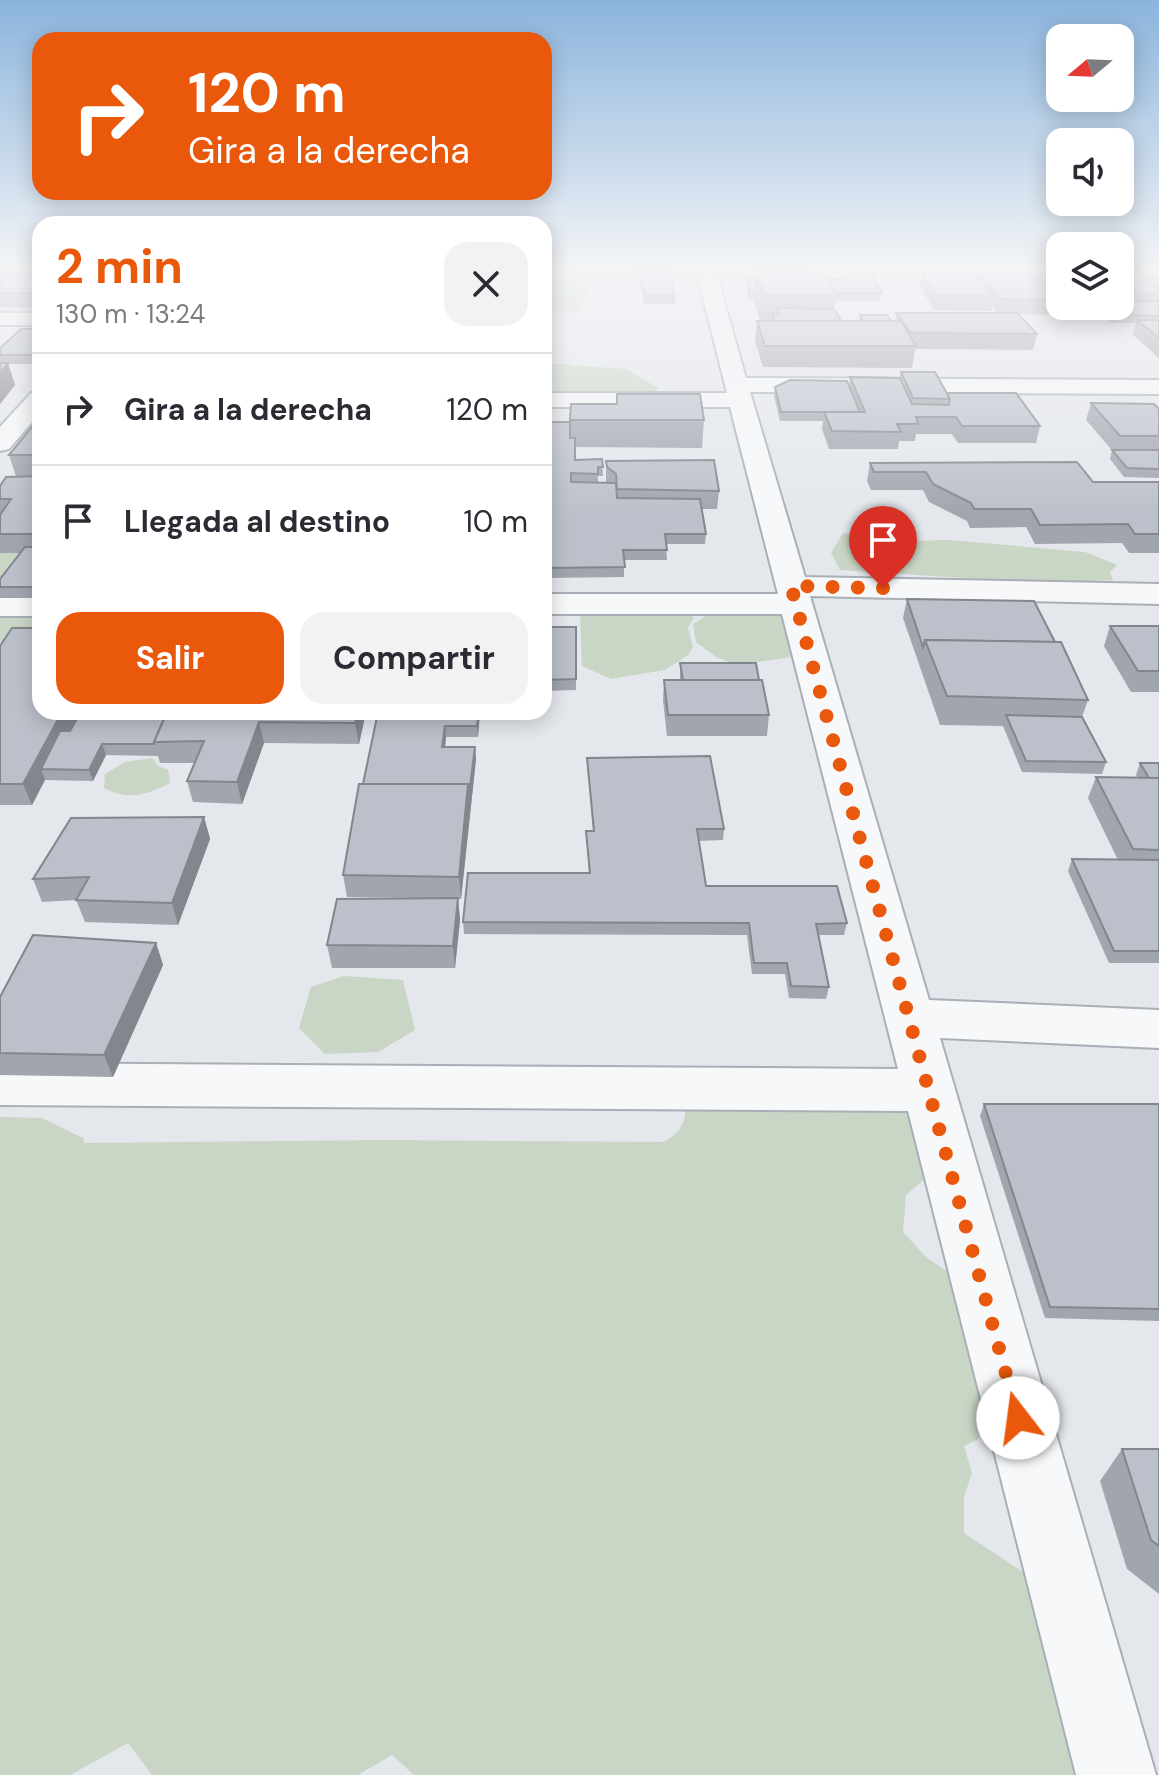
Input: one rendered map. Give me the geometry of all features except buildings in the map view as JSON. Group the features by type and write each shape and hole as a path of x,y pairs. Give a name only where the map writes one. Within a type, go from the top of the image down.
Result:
{"street":[{"path":"726,349 1116,1775"},
{"path":"552,400 738,393 1159,387"},
{"path":"0,443 32,407"},
{"path":"552,604 794,595 1159,594"},
{"path":"0,606 32,606"},
{"path":"908,1018 1159,1029"},
{"path":"0,1084 929,1090"}],"green space":[{"path":"552,364 626,369 658,388 652,397 552,396"},
{"path":"0,530 32,533 32,639 0,642"},
{"path":"843,533 899,541 949,540 1085,552 1117,565 1110,572 1113,580 1040,583 840,570 831,553"},
{"path":"788,609 799,656 736,665 716,657 696,642 693,624 714,611"},
{"path":"597,612 679,612 694,617 688,628 693,647 688,655 665,670 611,679 582,666 580,615"},
{"path":"152,758 158,766 168,770 170,783 137,795 104,788 105,774 125,762"},
{"path":"344,976 403,980 415,1030 378,1052 325,1054 299,1028 311,987"},
{"path":"865,1072 922,1120 928,1176 906,1195 903,1232 927,1258 956,1277 991,1400 978,1439 964,1446 972,1473 964,1497 964,1533 1026,1574 1080,1775 414,1775 392,1755 358,1775 152,1775 128,1743 70,1775 0,1775 0,1117 42,1118 83,1138 84,1143 386,1140 663,1142 681,1127 685,1103"}],"route":[{"path":"883,588 791,586 1018,1418"}]}
